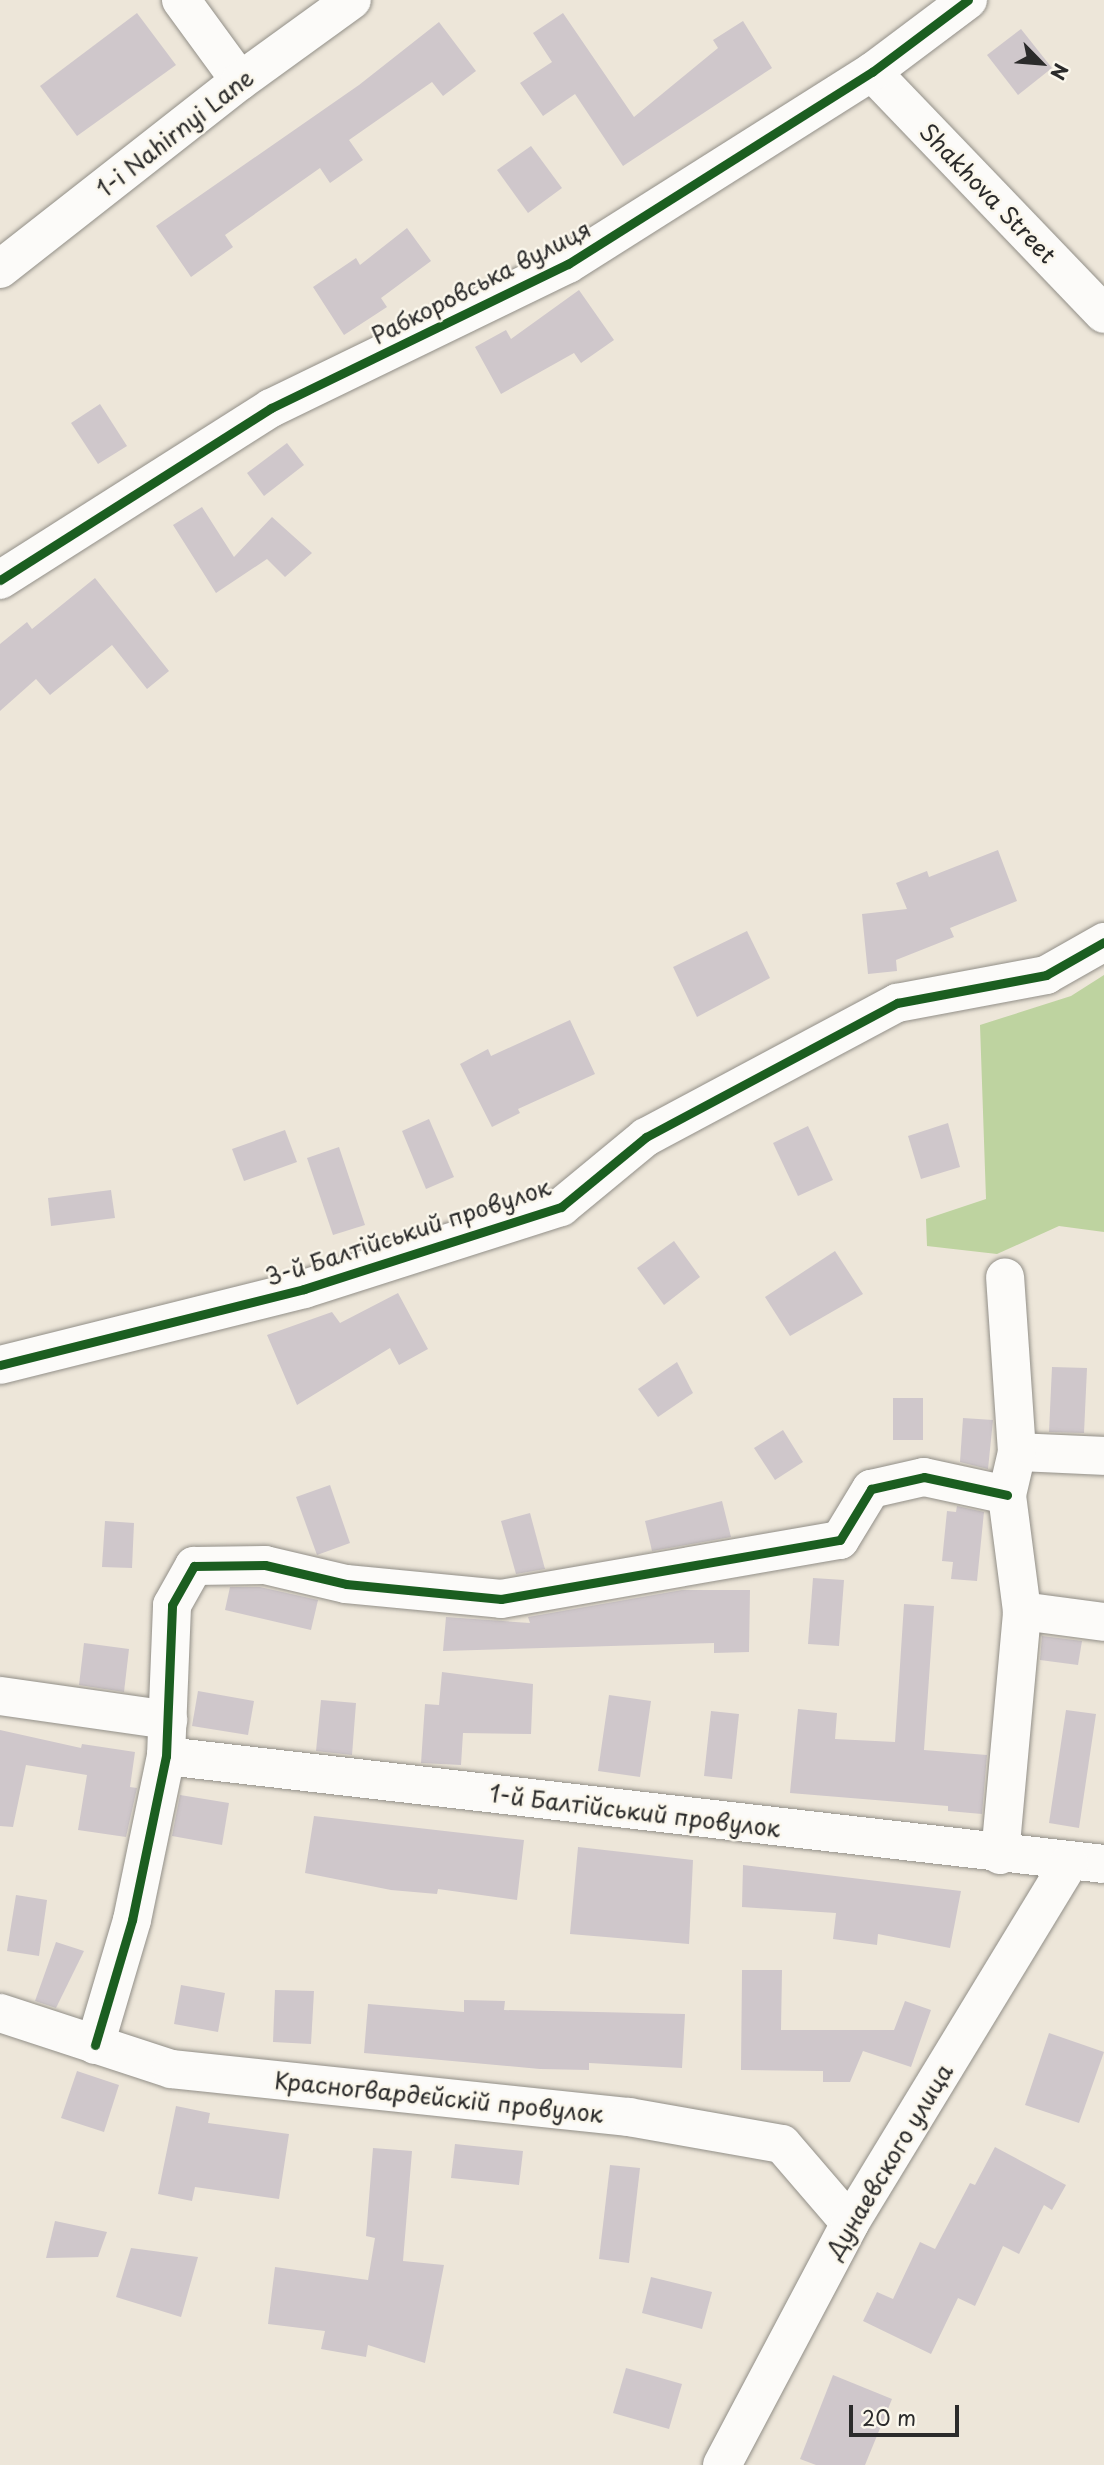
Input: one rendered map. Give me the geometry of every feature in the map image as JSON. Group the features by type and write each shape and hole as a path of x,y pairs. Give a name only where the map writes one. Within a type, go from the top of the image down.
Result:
{"street":[{"path":"181,0 240,81"},
{"name":"1-i Nahirnyi Lane","path":"0,270 240,81 352,0"},
{"name":"Рабкоровська вулиця","path":"0,580 271,408 568,264 872,72 968,0"},
{"name":"Shakhova Street","path":"872,72 1104,313"},
{"name":"3-й Балтійський провулок","path":"0,1365 304,1289 561,1207 646,1137 897,1003 1046,975 1104,942"},
{"path":"1000,1854 1022,1611 1007,1495 1017,1452 1005,1277"},
{"path":"1017,1452 1104,1456"},
{"path":"95,2045 132,1920 167,1738 172,1605 194,1566 265,1565 346,1584 501,1599 841,1540 871,1489 924,1477 1007,1495"},
{"path":"1022,1611 1104,1622"},
{"name":"1-й Балтійський провулок","path":"0,1696 167,1738 1000,1854 1086,1863"},
{"name":"Дунаевского улица","path":"722,2465 850,2223 1086,1863"},
{"name":"Красногвардєйскій провулок","path":"0,2013 171,2070 629,2117 782,2144 850,2223"}],"green space":[{"path":"1104,975 1104,1232 1059,1226 997,1254 927,1246 926,1219 986,1199 980,1025 1071,996"}],"building":[{"path":"137,13 176,65 77,136 40,86"},
{"path":"563,13 634,117 718,48 713,40 743,21 772,68 623,166 575,94 543,116 520,83 552,62 533,33"},
{"path":"439,22 476,71 443,96 432,82 349,140 363,160 330,183 320,168 225,235 233,247 191,277 156,226 359,85"},
{"path":"1021,29 1052,68 1018,95 987,55"},
{"path":"531,146 562,188 528,213 497,170"},
{"path":"407,228 431,261 381,298 387,307 344,335 313,287 356,258 360,265"},
{"path":"579,290 614,340 581,363 574,353 501,394 475,347 506,330 511,339"},
{"path":"100,404 127,446 98,464 71,423"},
{"path":"287,443 304,465 264,496 247,473"},
{"path":"202,507 234,557 272,517 312,553 285,577 267,559 216,593 173,525"},
{"path":"95,578 169,671 147,689 112,645 50,695 36,679 0,711 0,644 27,622 32,629"},
{"path":"998,850 1017,901 950,928 954,937 896,960 897,971 868,974 862,914 907,909 896,883 927,871 929,877"},
{"path":"747,931 770,978 697,1017 673,967"},
{"path":"570,1020 595,1074 518,1109 520,1113 492,1127 460,1064 488,1049 491,1056"},
{"path":"429,1119 454,1177 426,1189 402,1131"},
{"path":"948,1123 960,1167 921,1179 908,1136"},
{"path":"808,1126 833,1180 798,1196 773,1143"},
{"path":"285,1130 297,1162 244,1181 232,1149"},
{"path":"339,1147 365,1225 333,1235 307,1158"},
{"path":"111,1190 115,1218 51,1226 48,1198"},
{"path":"674,1241 700,1277 664,1305 637,1268"},
{"path":"835,1251 863,1294 790,1336 765,1297"},
{"path":"398,1293 428,1349 399,1365 390,1348 297,1405 267,1335 332,1312 340,1323"},
{"path":"677,1362 693,1393 658,1417 638,1389"},
{"path":"1052,1367 1087,1368 1084,1433 1049,1432"},
{"path":"893,1398 923,1398 923,1440 893,1440"},
{"path":"963,1418 993,1420 988,1469 960,1462"},
{"path":"783,1430 803,1462 775,1480 754,1448"},
{"path":"330,1485 350,1543 317,1555 296,1497"},
{"path":"722,1501 731,1537 652,1551 645,1521"},
{"path":"957,1506 984,1512 977,1581 951,1579 953,1562 942,1561 947,1511 956,1512"},
{"path":"530,1513 545,1569 516,1574 501,1521"},
{"path":"105,1521 134,1523 132,1568 102,1567"},
{"path":"813,1578 844,1580 839,1646 808,1644"},
{"path":"230,1587 260,1587 318,1600 311,1630 225,1610"},
{"path":"682,1590 750,1590 749,1652 714,1653 714,1643 443,1651 446,1617 530,1623 528,1617"},
{"path":"904,1604 934,1606 924,1750 987,1755 982,1814 948,1811 948,1806 790,1793 798,1709 837,1713 835,1739 895,1742"},
{"path":"1042,1636 1082,1641 1078,1665 1040,1660"},
{"path":"84,1643 129,1649 124,1692 79,1685"},
{"path":"442,1672 533,1684 531,1734 463,1733 461,1765 421,1763 425,1704 439,1705"},
{"path":"198,1691 254,1701 248,1735 192,1726"},
{"path":"609,1695 651,1701 640,1777 598,1771"},
{"path":"321,1700 356,1703 352,1755 316,1751"},
{"path":"1066,1710 1096,1714 1079,1828 1049,1823"},
{"path":"711,1711 739,1714 732,1779 704,1776"},
{"path":"0,1730 81,1748 82,1744 135,1752 130,1787 137,1788 126,1837 78,1830 87,1775 26,1765 13,1827 0,1826"},
{"path":"180,1795 229,1803 222,1845 172,1836"},
{"path":"314,1816 524,1840 517,1900 438,1889 437,1894 391,1890 305,1873"},
{"path":"578,1847 693,1860 689,1944 570,1934"},
{"path":"743,1865 961,1891 950,1948 878,1934 877,1945 833,1939 836,1913 742,1907"},
{"path":"16,1895 47,1900 39,1956 7,1951"},
{"path":"56,1942 84,1951 56,2008 35,2001"},
{"path":"742,1970 782,1970 781,2030 894,2030 905,2001 931,2010 911,2067 863,2051 850,2082 823,2082 823,2071 741,2070"},
{"path":"181,1985 225,1993 218,2032 174,2024"},
{"path":"275,1990 314,1991 311,2044 273,2042"},
{"path":"464,2000 505,2001 504,2010 685,2014 682,2068 589,2063 589,2070 540,2069 364,2053 368,2004 464,2012"},
{"path":"1049,2033 1104,2052 1079,2123 1025,2105"},
{"path":"77,2071 119,2085 104,2132 61,2118"},
{"path":"176,2106 210,2113 208,2123 289,2134 279,2199 195,2187 192,2201 158,2194"},
{"path":"455,2144 523,2151 519,2185 451,2178"},
{"path":"995,2147 1066,2185 1052,2210 1044,2205 1019,2254 1003,2246 975,2306 958,2298 931,2354 863,2321 877,2292 893,2299 920,2242 935,2249 970,2183 975,2185"},
{"path":"373,2148 412,2151 403,2261 444,2265 425,2363 368,2345 366,2357 321,2349 325,2331 268,2324 275,2267 368,2280 375,2238 366,2236"},
{"path":"610,2165 640,2168 629,2263 599,2259"},
{"path":"55,2221 107,2232 98,2257 46,2258"},
{"path":"131,2248 198,2257 181,2317 116,2297"},
{"path":"651,2277 712,2292 702,2329 642,2313"},
{"path":"626,2368 682,2384 669,2429 613,2413"},
{"path":"833,2375 892,2399 865,2465 816,2465 800,2459"}],"cycle path":[{"path":"0,580 271,408 568,264 872,72 968,0"},
{"path":"0,1365 304,1289 561,1207 646,1137 897,1003 1046,975 1104,942"},
{"path":"95,2045 132,1920 166,1756 172,1605 194,1566 265,1565 346,1584 501,1599 840,1540 871,1489 924,1477 1007,1495"}]}
